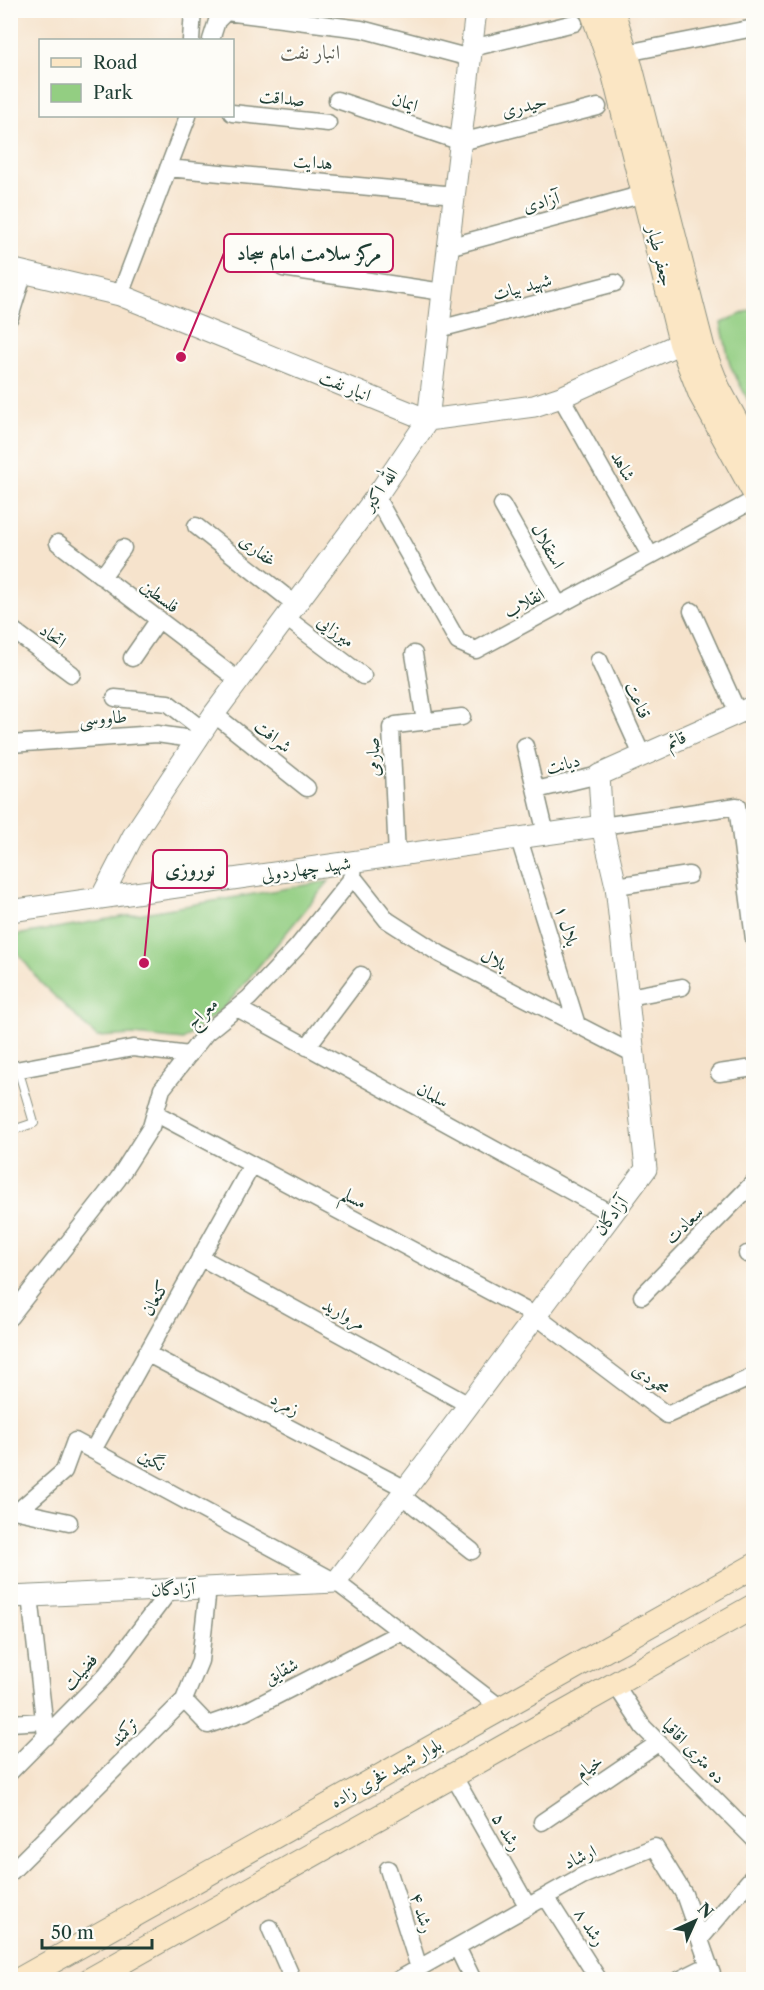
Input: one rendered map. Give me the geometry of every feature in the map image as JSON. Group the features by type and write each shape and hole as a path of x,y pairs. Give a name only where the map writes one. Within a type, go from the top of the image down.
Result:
{"main road":[{"name":"جعفر طیار","path":"612,10 626,53 701,395 753,492"},
{"name":"جعفر طیار","path":"583,17 614,74 644,194 691,342 753,455"},
{"name":"بلوار شهید فخری زاده","path":"19,1980 753,1566"},
{"name":"بلوار شهید فخری زاده","path":"90,1980 753,1606"}],"street":[{"path":"191,39 193,10"},
{"name":"الله اکبر","path":"101,898 133,836 238,680 376,497 428,420 476,10"},
{"path":"211,39 221,14 226,12 361,30 471,53 583,17"},
{"path":"626,53 753,28"},
{"name":"ایمان","path":"337,100 461,142"},
{"name":"حیدری","path":"461,142 598,107"},
{"name":"صداقت","path":"234,113 328,123"},
{"path":"120,295 188,117"},
{"name":"هدایت","path":"168,168 454,195"},
{"name":"آزادی","path":"448,247 644,194"},
{"path":"283,268 443,292"},
{"path":"10,317 17,271"},
{"name":"انبار نفت","path":"17,271 120,295 428,420 534,406 561,397 691,342"},
{"name":"شهید بیات","path":"439,329 615,283"},
{"name":"شاهد","path":"561,397 650,555"},
{"name":"انقلاب","path":"376,497 458,642 463,646 481,649 753,500"},
{"name":"استقلال","path":"502,505 559,606"},
{"name":"غفاری","path":"196,526 290,610"},
{"name":"فلسطین","path":"58,543 238,680"},
{"path":"102,577 123,548"},
{"name":"میرزایی","path":"290,610 363,676"},
{"path":"692,611 746,709"},
{"path":"132,658 159,619"},
{"name":"اتحاد","path":"10,628 72,674"},
{"path":"414,654 425,722"},
{"name":"قناعت","path":"599,660 642,755"},
{"name":"شرافت","path":"115,698 168,703 307,788"},
{"name":"قائم","path":"599,775 746,709"},
{"name":"صارمی","path":"397,856 390,734 396,725 462,717"},
{"name":"طاووسی","path":"10,744 157,734 206,728"},
{"name":"دیانت","path":"525,746 546,834"},
{"name":"دیانت","path":"536,790 599,775"},
{"name":"آزادگان","path":"20,1596 336,1582 646,1169 616,886 602,826 599,775"},
{"path":"602,826 737,806 747,838 753,939"},
{"name":"شهید چهاردولی","path":"10,911 101,898 354,870 397,856 602,826"},
{"name":"بلال ۱","path":"519,839 577,1024"},
{"name":"بلال","path":"354,870 387,920 440,954 634,1054"},
{"name":"معراج","path":"13,1066 133,1048 189,1055 206,1033 237,1008 298,946 354,870"},
{"path":"616,886 689,875"},
{"path":"307,1047 361,975"},
{"path":"628,997 682,987"},
{"name":"سلمان","path":"237,1008 612,1214"},
{"path":"13,1309 118,1179 151,1127 162,1089 189,1055"},
{"path":"719,1073 753,1068"},
{"name":"مسلم","path":"155,1113 536,1316"},
{"name":"کنعان","path":"93,1450 252,1165"},
{"name":"سعادت","path":"642,1296 753,1182"},
{"name":"مروارید","path":"200,1257 470,1405"},
{"name":"محمودی","path":"536,1316 667,1415 753,1376"},
{"name":"زمرد","path":"146,1353 404,1492 472,1551"},
{"name":"نگین","path":"69,1522 18,1511 64,1471 75,1441 336,1582"},
{"path":"336,1582 501,1708"},
{"name":"ترکمند","path":"10,1873 184,1700 200,1661 208,1588"},
{"name":"فضیلت","path":"10,1772 45,1729 105,1676 170,1590"},
{"path":"10,1723 45,1729 20,1596"},
{"name":"شقایق","path":"184,1700 208,1725 245,1712 401,1632"},
{"name":"ده متری اقاقیا","path":"615,1684 643,1727 753,1839"},
{"name":"خیام","path":"542,1822 658,1743"},
{"name":"رشد ۵","path":"453,1775 528,1907"},
{"name":"ارشاد","path":"398,1980 582,1876 655,1847 684,1894 711,1972"},
{"name":"رشد ۴","path":"388,1869 419,1968"},
{"path":"700,1939 753,1875"},
{"name":"رشد ۸","path":"546,1897 599,1980"},
{"path":"270,1928 293,1980"},
{"path":"457,1947 473,1980"},
{"path":"679,1980 711,1972"}],"lane":[{"path":"10,1131 34,1123 13,1066"}],"green space":[{"path":"753,309 753,410 730,365 721,323"},
{"path":"329,881 225,1007 183,1040 134,1035 97,1037 41,983 11,944 11,936"}],"place":[{"name":"مرکز سلامت امام سجاد","path":"181,357"},
{"name":"نوروزی","path":"144,963"}],"district":[{"name":"انبار نفت","path":"310,52"}]}
